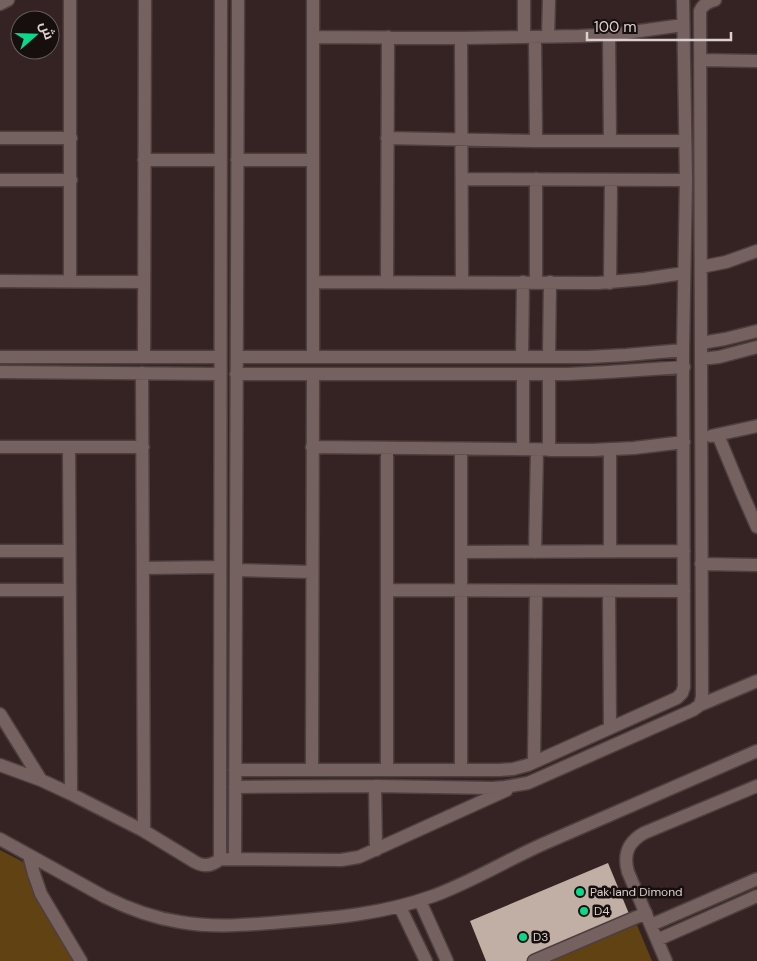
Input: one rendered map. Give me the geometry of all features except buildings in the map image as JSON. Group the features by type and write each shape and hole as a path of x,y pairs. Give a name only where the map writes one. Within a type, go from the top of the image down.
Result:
{"street":[{"path":"0,4 8,0"},
{"path":"70,0 70,282"},
{"path":"144,357 145,0"},
{"path":"220,859 221,0"},
{"path":"234,859 238,0"},
{"path":"313,0 313,357"},
{"path":"524,0 536,37 536,141"},
{"path":"536,37 549,0"},
{"path":"235,770 506,769 520,767 677,698 682,693 684,686 683,350 686,180 683,0"},
{"path":"700,704 702,697 700,11 705,4 715,0"},
{"path":"313,37 536,37 609,34 683,25"},
{"path":"609,34 610,141"},
{"path":"387,282 388,37"},
{"path":"461,38 462,282"},
{"path":"701,60 757,61"},
{"path":"220,80 237,80"},
{"path":"0,138 71,138"},
{"path":"387,138 685,141"},
{"path":"144,160 220,160"},
{"path":"237,160 313,160"},
{"path":"462,179 686,180"},
{"path":"536,179 549,356"},
{"path":"0,180 71,180"},
{"path":"610,283 611,180"},
{"path":"701,267 726,262 757,251"},
{"path":"313,282 610,283 644,280 684,273"},
{"path":"0,281 144,282"},
{"path":"522,356 523,282"},
{"path":"701,343 757,331"},
{"path":"701,359 719,357 757,347"},
{"path":"236,357 607,356 683,350"},
{"path":"0,357 220,357"},
{"path":"236,374 523,375 684,367"},
{"path":"0,372 220,374"},
{"path":"142,373 144,831"},
{"path":"312,770 313,374"},
{"path":"535,552 549,374"},
{"path":"523,375 523,449"},
{"path":"701,437 757,426"},
{"path":"718,435 757,527"},
{"path":"312,447 543,450 610,449 684,442"},
{"path":"0,447 143,447"},
{"path":"68,447 71,794"},
{"path":"387,448 387,770"},
{"path":"461,449 461,769"},
{"path":"610,449 610,551"},
{"path":"0,551 69,551"},
{"path":"461,552 684,551"},
{"path":"701,564 757,565"},
{"path":"143,568 220,567"},
{"path":"236,570 312,572"},
{"path":"0,590 69,590"},
{"path":"387,590 684,591"},
{"path":"534,762 536,591"},
{"path":"609,591 610,727"},
{"path":"0,765 41,780 71,794 144,831 199,864 208,865 220,859 341,860 359,857 376,850 516,786 693,710 700,704 757,681"},
{"path":"0,714 41,780"},
{"path":"0,839 123,906 160,918 218,926 328,919 400,907 420,901 757,751"},
{"path":"235,787 375,786 499,788 516,786"},
{"path":"375,786 376,850"},
{"path":"666,961 628,872 626,856 628,849 637,837 644,833 757,786"},
{"path":"28,855 41,894 81,961"},
{"path":"651,926 757,879"},
{"path":"657,940 757,896"},
{"path":"420,901 447,961"},
{"path":"400,907 426,961"},
{"path":"534,961 646,913"}],"shaded area":[{"path":"0,850 25,863 81,961 0,961"},
{"path":"637,925 652,961 542,961"}],"place":[{"name":"Pak land Dimond","path":"580,892"},
{"name":"D4","path":"584,911"},
{"name":"D3","path":"523,937"}]}
